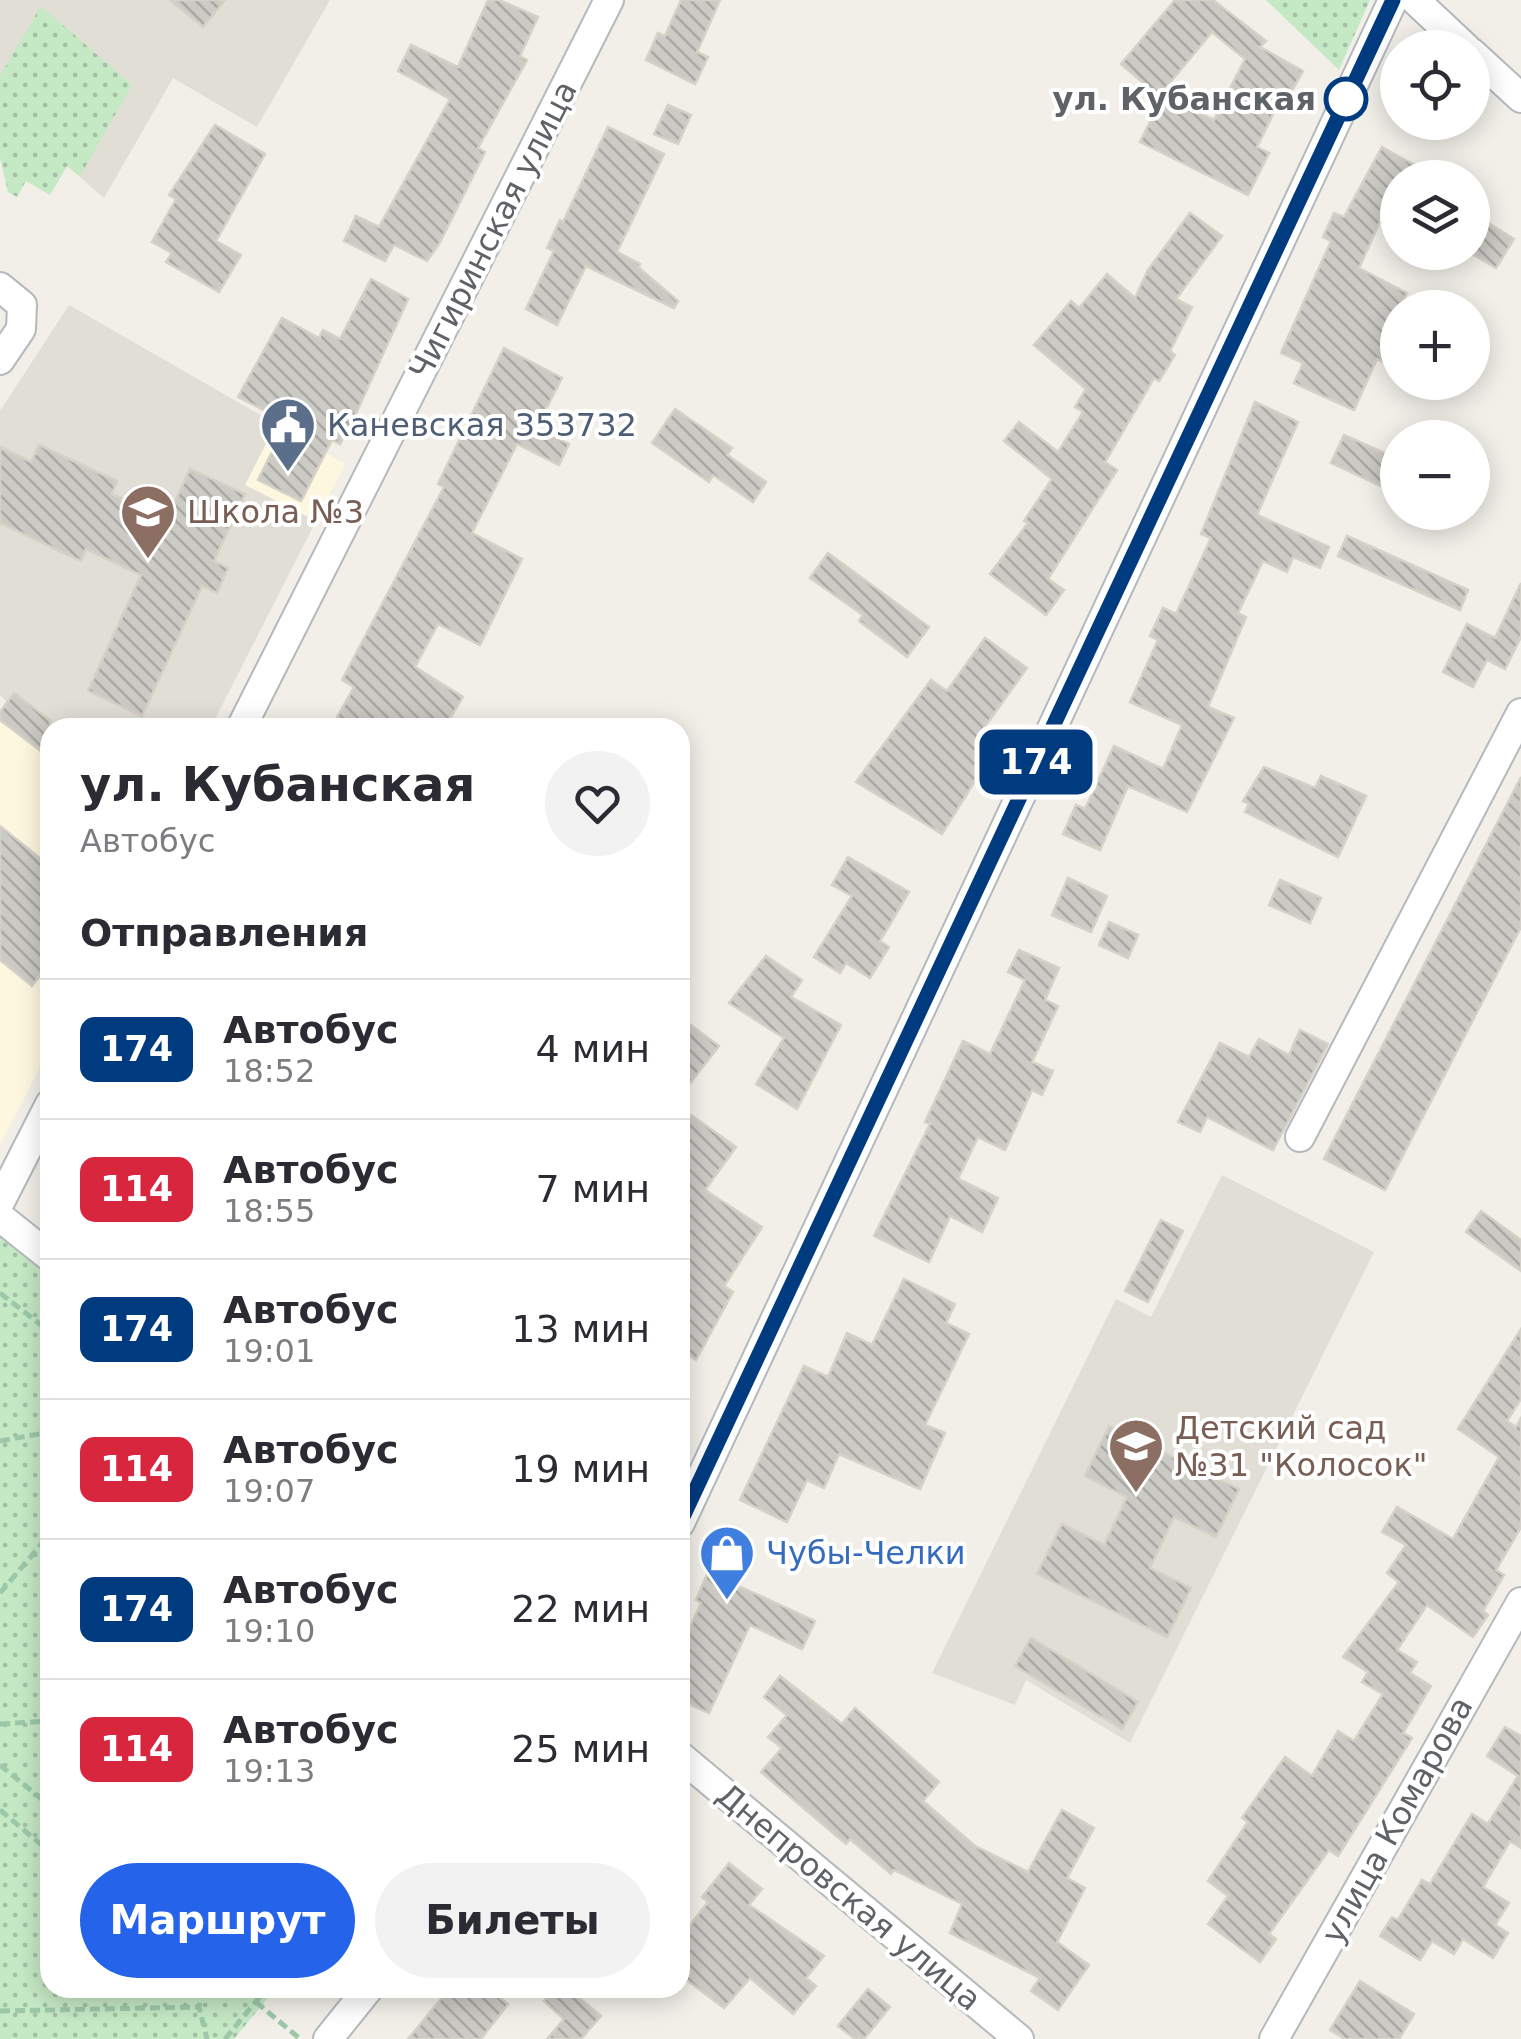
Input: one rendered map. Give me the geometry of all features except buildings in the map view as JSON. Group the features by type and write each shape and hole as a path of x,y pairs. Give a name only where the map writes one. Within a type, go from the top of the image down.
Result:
{"street":[{"name":"Чигиринская улица","path":"245,718 609,0"},
{"path":"690,1502 1393,0"},
{"path":"1415,0 1447,30"},
{"path":"1490,70 1521,98"},
{"path":"0,286 22,306 23,319 0,360"},
{"path":"1300,1136 1521,712"},
{"path":"0,1202 40,1124"},
{"path":"0,1217 40,1248"},
{"name":"улица Комарова","path":"1274,2039 1521,1602"},
{"name":"Днепровская улица","path":"690,1764 1019,2039"},
{"path":"328,2039 361,1998"}],"path":[{"path":"0,1293 40,1324"},
{"path":"0,1441 40,1434"},
{"path":"0,1593 40,1546"},
{"path":"0,1724 40,1722"},
{"path":"0,1765 40,1798"},
{"path":"0,1810 40,1844"},
{"path":"202,1998 207,2039"},
{"path":"225,2039 259,1998"},
{"path":"256,2002 300,2039"},
{"path":"0,2011 200,2006"}],"shaded area":[{"path":"0,0 330,0 257,127 173,78 104,198 0,108"},
{"name":"Школа №3","path":"69,305 276,424 245,485 316,521 216,718 40,718 40,750 0,720 7,702 0,695 0,411"},
{"path":"276,424 345,464 316,521 245,485"},
{"path":"0,720 40,750 40,1067 0,1145"},
{"name":"Детский сад №31 \"Колосок\"","path":"1222,1175 1374,1252 1130,1743 1026,1680 1015,1705 932,1673 1116,1299 1151,1317"}],"green space":[{"path":"1266,0 1370,0 1339,70"},
{"path":"41,6 132,85 80,176 67,166 50,195 26,181 17,197 8,192 0,158 0,76"},
{"path":"0,1228 40,1260 40,1998 268,1998 234,2039 0,2039"}],"bus line":[{"name":"174","path":"690,1502 1393,0"}],"place":[{"name":"ул. Кубанская","path":"1346,99"},
{"name":"Каневская 353732","path":"288,474"},
{"name":"Школа №3","path":"148,561"},
{"name":"Детский сад №31 \"Колосок\"","path":"1136,1495"},
{"name":"Чубы-Челки","path":"727,1602"}]}
